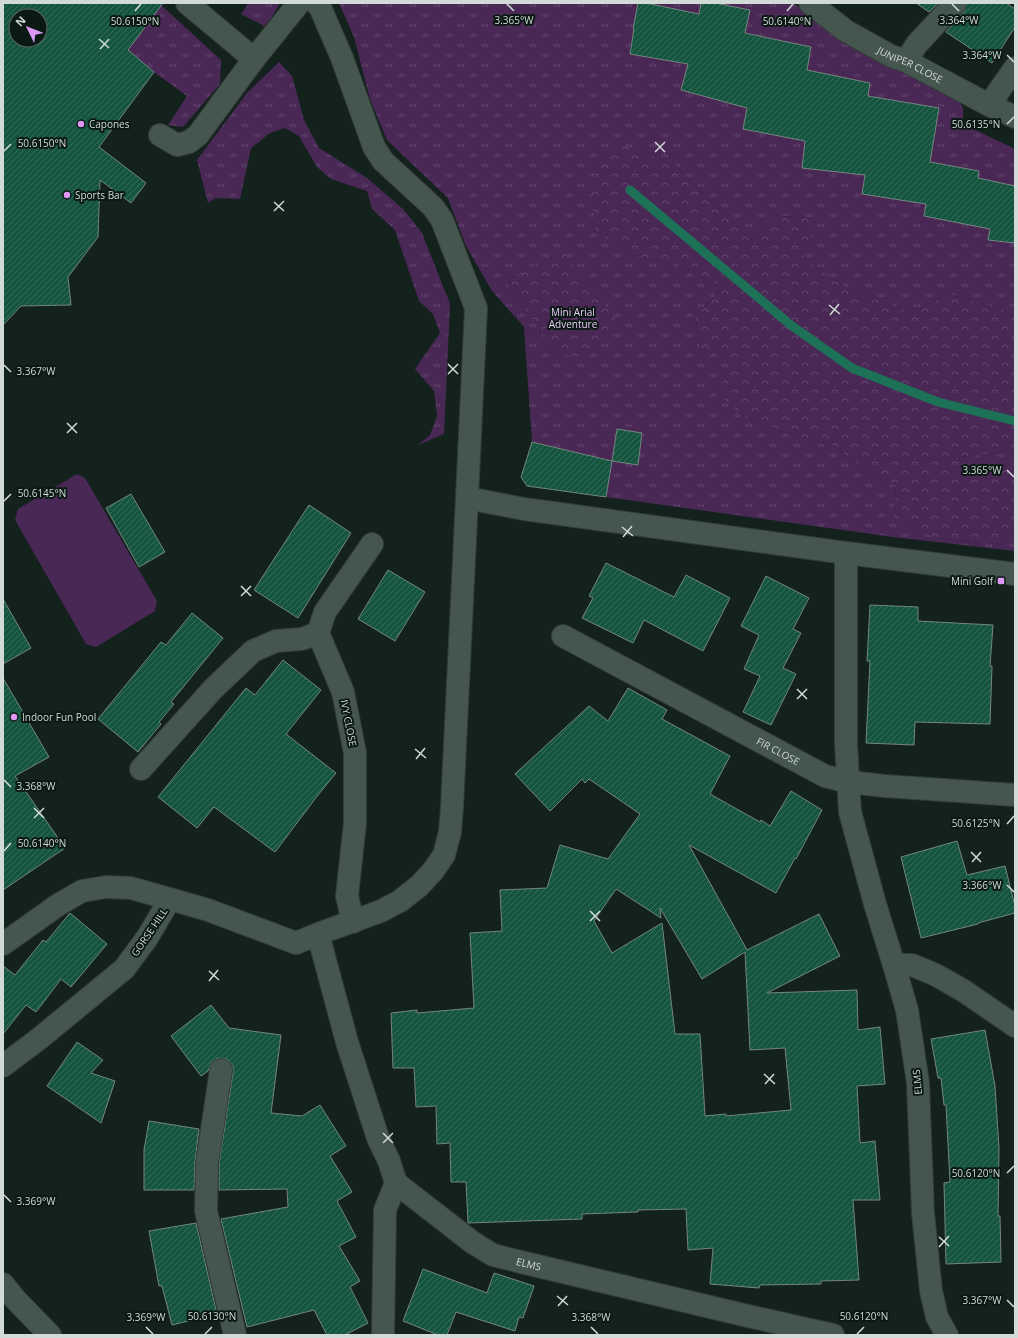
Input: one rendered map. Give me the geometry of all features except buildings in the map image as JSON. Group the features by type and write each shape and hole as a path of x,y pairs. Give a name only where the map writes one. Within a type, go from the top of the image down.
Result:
{"lane":[{"path":"187,3 254,59"},
{"path":"160,135 177,145 189,142 198,134 254,59 299,3"},
{"path":"170,899 208,910 296,942 381,911 400,901 419,886 433,871 444,855 450,832 476,308 442,220 433,207 383,161 374,147 342,58 320,7 316,3"},
{"name":"JUNIPER CLOSE","path":"810,3 846,31 891,56 906,61 989,105 1015,117"},
{"path":"906,61 917,44 955,3"},
{"path":"989,105 1015,68"},
{"path":"467,498 524,509 846,553 1015,574"},
{"path":"141,769 213,689 253,651 276,641 302,639 318,632 325,612 372,544"},
{"name":"ELMS","path":"846,553 846,744 850,812 875,904 908,1010 918,1083 923,1213 931,1291 937,1317 947,1335"},
{"name":"IVY CLOSE","path":"318,632 343,692 355,753 355,823 347,896 353,922"},
{"name":"FIR CLOSE","path":"563,636 825,776 849,782 884,786 1015,795"},
{"name":"GORSE HILL","path":"3,944 58,905 82,891 106,887 131,888 170,899 147,938 124,969 40,1038 3,1066"},
{"path":"318,934 347,1042 378,1138 390,1161 396,1183 385,1210 383,1335"},
{"path":"894,965 912,965 936,975 970,995 1015,1026"},
{"path":"221,1070 207,1162 206,1211 235,1335"},
{"name":"ELMS","path":"396,1183 472,1242 493,1254 748,1316 834,1335"},
{"path":"3,1284 15,1299 50,1335"}],"green space":[{"path":"249,3 280,3 270,20 264,26 241,14"},
{"path":"339,3 793,3 842,40 958,99 963,108 963,120 965,125 1015,149 1015,318 1001,309 949,294 912,313 848,289 802,257 816,219 774,215 750,240 674,164 629,253 677,266 724,287 695,316 700,349 734,359 741,416 777,430 832,445 877,478 896,485 894,516 936,538 1002,544 1015,527 1015,551 893,537 606,497 611,470 610,465 605,459 532,442 524,327 492,291 466,246 448,198 387,140 370,99 354,37"},
{"path":"161,5 221,60 220,84 183,127 168,125 187,96 154,72 128,50"},
{"path":"279,62 292,76 304,120 319,148 367,178 404,210 422,233 450,304 444,434 418,445 430,435 437,416 434,391 415,369 440,333 433,314 419,301 395,230 372,209 367,191 331,179 317,167 299,136 285,128 270,133 251,148 240,199 216,198 208,203 197,160 247,93"},
{"path":"622,145 674,164 750,240 773,215 816,219 803,257 848,289 912,313 949,294 1001,309 1015,318 1015,451 959,457 963,474 1012,464 1015,466 1015,527 1002,544 936,538 894,517 896,485 877,478 832,445 777,430 741,416 718,393 734,359 700,349 695,316 724,287 677,266 629,253 596,232 589,178"},
{"name":"Mini Arial Adventure","path":"560,247 618,322 587,357 559,355 507,284"},
{"path":"1015,451 1015,466 1012,464 963,474 959,457"},
{"path":"77,474 85,478 157,601 155,611 96,647 86,644 15,520 18,509"}],"waterway":[{"path":"630,190 792,326 852,368 938,402 1015,421"}],"place":[{"name":"Capones","path":"81,124"},
{"name":"Sports Bar","path":"67,195"},
{"name":"Mini Golf","path":"1001,581"},
{"name":"Indoor Fun Pool","path":"14,717"}]}
